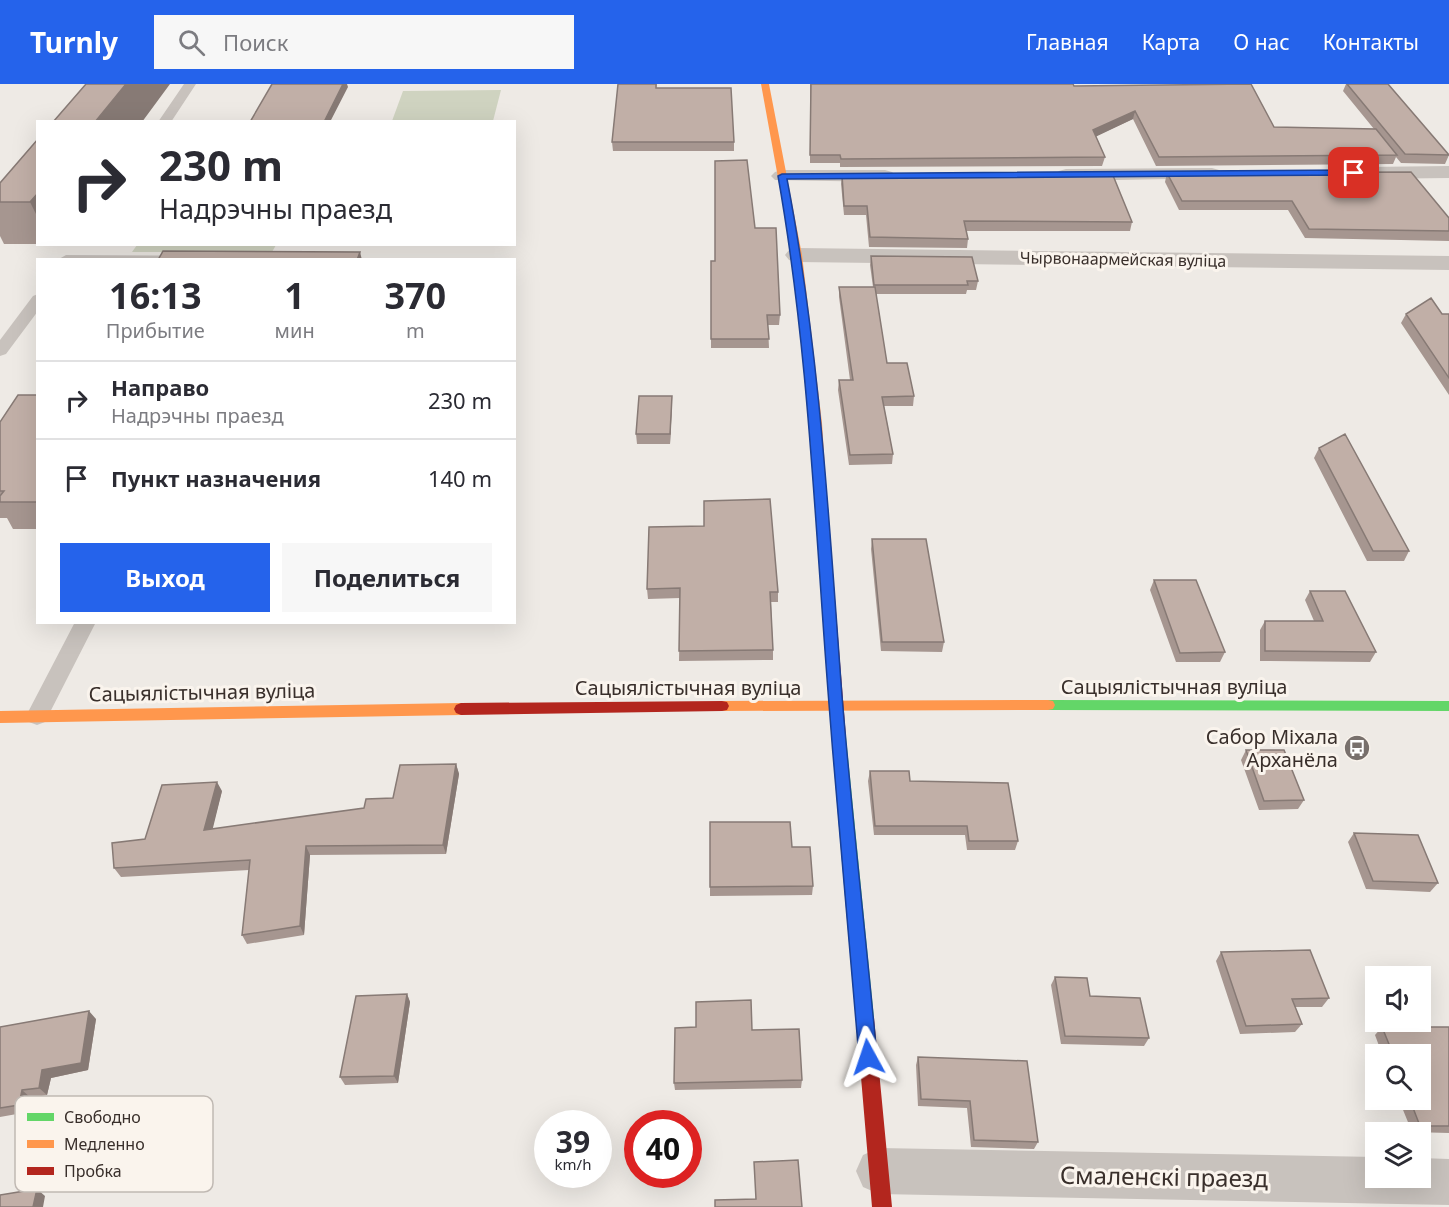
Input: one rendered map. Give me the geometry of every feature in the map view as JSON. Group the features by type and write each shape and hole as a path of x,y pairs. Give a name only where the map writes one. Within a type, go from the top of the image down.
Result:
{"street":[{"path":"765,84 797,255 816,423 836,705 880,1189"},
{"path":"1342,173 1449,172"},
{"path":"1044,175 1235,174"},
{"path":"782,176 901,176"},
{"name":"Чырвонаармейская вуліца","path":"797,255 1449,263"},
{"name":"Сацыялістычная вуліца","path":"0,717 328,709 836,705 1449,706"},
{"name":"Смаленскі праезд","path":"880,1189 1449,1182"}],"lane":[{"path":"166,120 190,84"},
{"path":"0,351 36,302"},
{"path":"37,716 85,624"}],"green space":[{"path":"501,90 493,120 392,120 403,91"},
{"path":"136,246 275,246 272,252 132,252"}],"building":[{"path":"86,84 126,84 97,120 55,120"},
{"path":"272,84 343,84 325,120 251,120"},
{"path":"618,84 656,84 656,88 731,88 734,142 612,142"},
{"path":"811,84 1073,84 1074,86 1251,84 1274,127 1376,129 1397,155 1159,157 1135,111 1093,130 1105,157 841,159 840,155 810,155"},
{"path":"1347,84 1388,84 1449,155 1405,154"},
{"path":"36,141 36,195 30,202 0,202 0,183"},
{"path":"747,160 755,228 776,228 780,315 767,315 769,339 711,339 711,261 715,261 715,161"},
{"path":"1411,172 1449,218 1449,231 1309,229 1292,201 1182,201 1167,173"},
{"path":"1112,173 1132,222 964,221 968,239 870,237 867,206 844,206 842,175"},
{"path":"163,251 360,252 358,258 159,258"},
{"path":"871,256 972,257 978,281 967,281 968,285 874,285"},
{"path":"839,287 875,287 887,363 907,363 914,396 882,397 893,454 850,455 839,380 853,380"},
{"path":"1431,298 1442,314 1449,314 1449,378 1406,314"},
{"path":"18,395 36,395 36,502 0,502 0,496 4,491 0,491 0,422"},
{"path":"639,396 672,396 670,434 636,434"},
{"path":"1345,434 1409,551 1373,551 1319,448"},
{"path":"770,499 778,592 770,592 773,650 679,651 680,588 647,589 649,527 704,526 704,501"},
{"path":"872,539 926,539 944,642 882,642"},
{"path":"1154,580 1196,580 1225,652 1180,653"},
{"path":"1310,591 1345,591 1376,652 1265,651 1265,621 1323,621"},
{"path":"1246,750 1284,750 1304,800 1264,801"},
{"path":"456,764 443,845 306,846 300,926 242,935 250,860 114,868 112,843 145,839 162,785 217,782 204,830 364,808 366,799 393,798 400,765"},
{"path":"870,771 909,771 910,781 1008,783 1018,841 969,841 967,826 875,826"},
{"path":"710,822 790,822 792,847 810,847 813,886 710,887"},
{"path":"1354,833 1418,835 1438,883 1373,881"},
{"path":"1310,950 1329,998 1292,999 1302,1024 1246,1026 1221,952"},
{"path":"1055,977 1087,978 1090,996 1140,998 1149,1038 1065,1036"},
{"path":"407,994 394,1076 340,1077 356,996"},
{"path":"751,1000 752,1030 799,1029 802,1080 674,1083 675,1028 696,1027 696,1002"},
{"path":"89,1011 81,1063 42,1070 39,1088 22,1090 21,1096 15,1096 15,1106 0,1108 0,1027"},
{"path":"1431,1027 1449,1027 1449,1126 1431,1126 1431,1122 1418,1122 1414,1110 1431,1110 1431,1044 1389,1044 1384,1032 1431,1032"},
{"path":"918,1057 1027,1061 1038,1142 974,1140 970,1101 921,1099"},
{"path":"798,1160 802,1207 715,1207 715,1200 756,1199 754,1162"},
{"path":"36,1192 33,1207 0,1207 0,1195"}],"traffic: fast":[{"path":"1048,705 1449,706"},
{"path":"839,737 865,1018"}],"traffic: slow":[{"path":"765,84 797,255 816,423 821,498"},
{"path":"722,706 1048,705"},
{"path":"0,717 461,709"}],"traffic: jam":[{"path":"821,498 839,737"},
{"path":"461,709 722,706"},
{"path":"865,1018 882,1207"}],"place":[{"name":"Сабор Міхала Арханёла","path":"1357,748"}],"route":[{"path":"868,1057 836,705 816,423 797,255 782,176 1354,173"}]}
